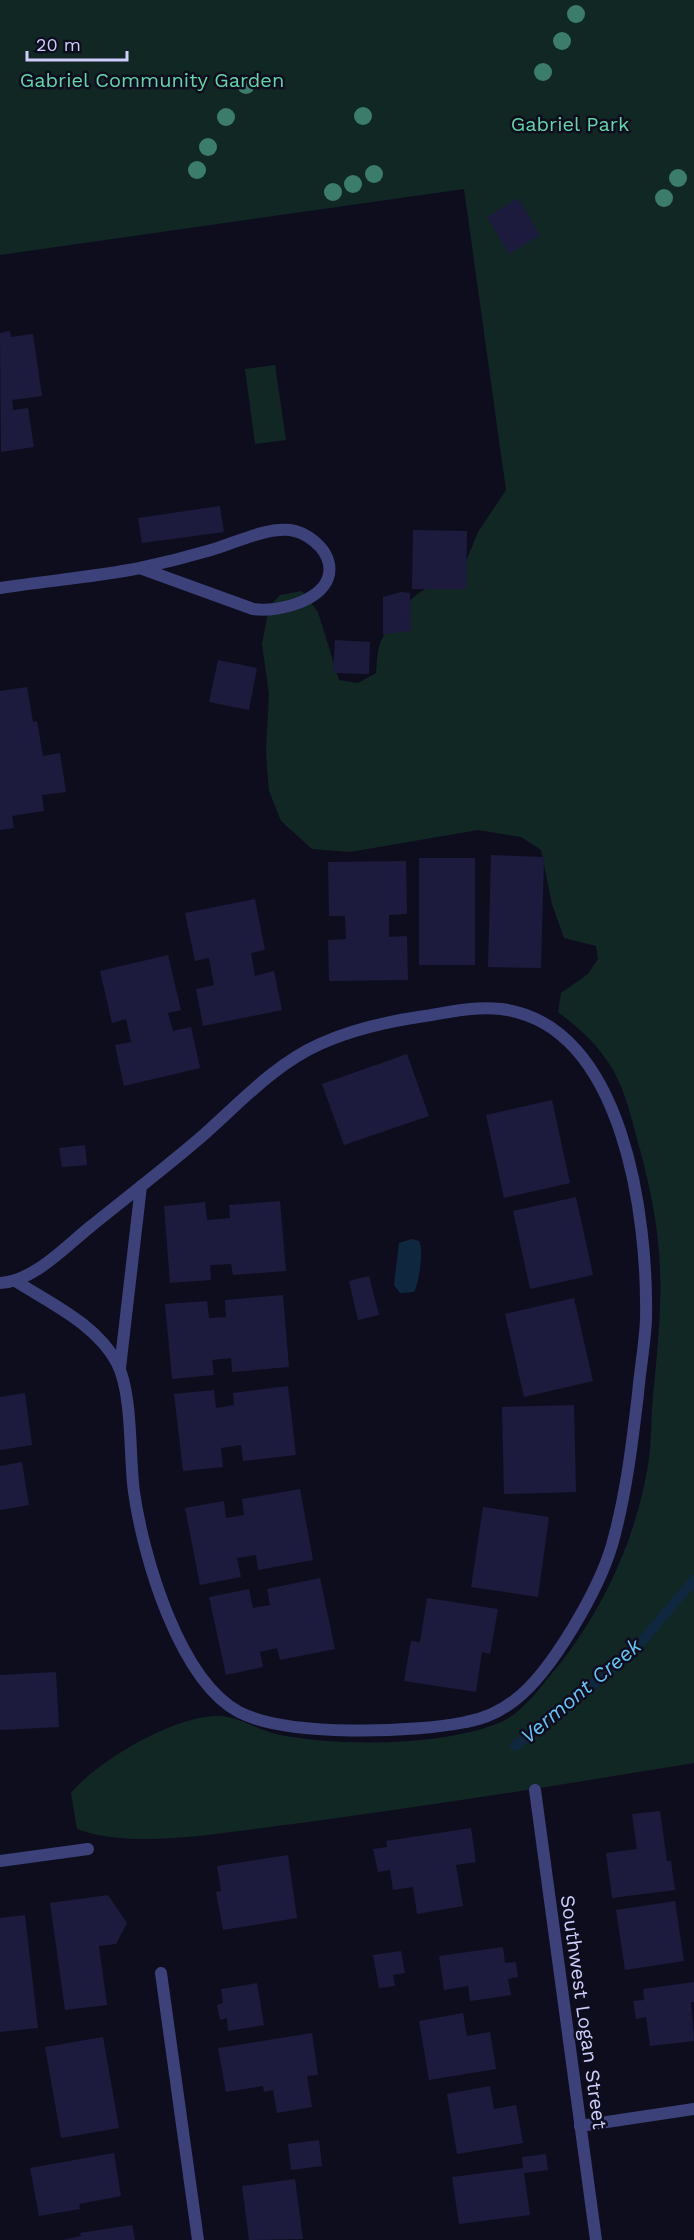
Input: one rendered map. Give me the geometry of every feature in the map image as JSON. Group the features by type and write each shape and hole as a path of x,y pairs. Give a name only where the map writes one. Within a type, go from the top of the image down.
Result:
{"street":[{"path":"0,588 140,568 276,530 293,530 311,538 322,550 329,564 327,580 317,591 305,600 268,612 140,568"},
{"path":"0,1283 16,1282 46,1262 199,1139 266,1078 319,1044 389,1022 473,1009 501,1009 522,1014 546,1025 566,1040 602,1086 616,1116 636,1200 644,1268 646,1321 629,1470 611,1549 590,1599 539,1677 519,1697 500,1710 471,1721 414,1729 320,1728 264,1721 237,1711 215,1694 197,1672 175,1632 157,1586 135,1496 125,1393 120,1368 141,1186"},
{"path":"16,1282 66,1312 104,1342 120,1368"},
{"name":"Southwest Logan Street","path":"535,1790 596,2240"},
{"path":"0,1862 88,1849"},
{"path":"161,1973 198,2240"},
{"path":"580,2126 694,2109"}],"green space":[{"path":"0,0 694,0 694,1763 444,1803 213,1834 154,1839 126,1838 77,1829 71,1793 83,1781 99,1767 138,1742 199,1718 224,1716 276,1734 301,1738 392,1742 424,1740 482,1729 505,1720 525,1705 570,1651 585,1628 612,1580 632,1528 648,1468 650,1451 659,1322 660,1270 658,1236 649,1185 622,1090 615,1073 599,1050 558,1012 561,993 588,974 598,959 596,946 564,938 552,904 541,850 521,837 478,830 350,852 312,849 281,821 269,791 266,751 269,694 262,644 269,607 280,595 302,591 318,612 339,680 358,683 376,673 381,641 403,607 434,584 460,576 478,532 506,490 464,189 0,255"},
{"path":"275,365 286,440 255,444 245,369"}],"water":[{"path":"412,1239 419,1241 420,1245 418,1282 414,1292 400,1293 394,1285 399,1243"}],"building":[{"path":"518,198 540,235 509,254 487,217"},
{"path":"10,331 11,337 33,334 42,396 12,400 13,410 28,408 34,447 1,452 0,333"},
{"path":"220,506 224,532 142,543 138,518"},
{"path":"413,530 467,531 466,589 412,589"},
{"path":"401,592 410,593 411,631 383,634 383,597"},
{"path":"335,640 370,642 369,674 333,673"},
{"path":"218,660 257,668 249,710 209,702"},
{"path":"27,687 33,722 37,721 43,756 60,753 66,792 42,795 44,811 12,816 14,828 0,830 0,691"},
{"path":"491,855 544,857 541,968 488,967"},
{"path":"419,858 475,858 475,965 419,965"},
{"path":"406,861 407,914 389,915 389,937 407,936 408,980 329,981 328,940 346,939 345,916 329,916 328,862"},
{"path":"255,899 265,950 251,953 255,976 274,971 282,1010 203,1026 196,989 214,985 209,958 195,961 185,913"},
{"path":"168,955 181,1010 168,1013 173,1031 191,1027 200,1068 124,1086 115,1045 131,1042 126,1019 112,1023 100,971"},
{"path":"407,1054 429,1116 344,1145 322,1084"},
{"path":"552,1100 570,1183 504,1198 486,1115"},
{"path":"85,1145 87,1165 62,1167 59,1148"},
{"path":"576,1197 593,1275 530,1289 513,1211"},
{"path":"280,1201 286,1271 233,1275 231,1264 210,1265 211,1280 170,1283 164,1206 205,1202 207,1220 230,1218 229,1205"},
{"path":"369,1276 379,1315 358,1320 349,1281"},
{"path":"283,1295 289,1367 232,1372 231,1358 212,1360 214,1375 172,1379 165,1304 207,1301 209,1318 226,1317 225,1300"},
{"path":"574,1298 593,1381 524,1397 505,1314"},
{"path":"288,1386 296,1455 243,1461 241,1445 221,1448 223,1467 183,1471 174,1394 214,1390 216,1408 234,1405 233,1393"},
{"path":"25,1393 32,1445 0,1450 0,1397"},
{"path":"574,1405 576,1492 504,1494 502,1407"},
{"path":"22,1462 29,1505 0,1510 0,1466"},
{"path":"300,1489 313,1560 258,1570 256,1555 237,1558 241,1577 200,1585 185,1508 224,1501 226,1518 244,1515 242,1499"},
{"path":"483,1507 549,1517 538,1597 471,1587"},
{"path":"320,1578 335,1649 280,1660 277,1648 260,1652 263,1667 226,1675 209,1597 249,1589 253,1608 270,1605 267,1589"},
{"path":"427,1598 498,1609 490,1654 482,1652 476,1692 404,1681 411,1641 420,1642"},
{"path":"56,1672 59,1727 0,1730 0,1675"},
{"path":"660,1811 667,1861 671,1861 675,1890 612,1898 606,1853 637,1849 632,1814"},
{"path":"471,1828 476,1862 456,1865 463,1906 417,1914 413,1887 393,1890 390,1870 378,1872 373,1849 387,1847 386,1841"},
{"path":"288,1855 297,1918 223,1930 216,1892 221,1891 217,1866"},
{"path":"108,1895 127,1923 116,1944 99,1946 107,2005 65,2010 50,1903"},
{"path":"675,1901 684,1961 625,1970 616,1910"},
{"path":"25,1915 38,2028 0,2032 0,1918"},
{"path":"503,1947 505,1963 516,1962 518,1977 508,1979 511,1995 470,2001 468,1986 444,1990 439,1956"},
{"path":"401,1951 405,1973 393,1975 395,1986 379,1988 373,1955"},
{"path":"694,1982 694,2002 691,2002 694,2041 650,2046 646,2017 636,2019 633,2001 644,2000 643,1989"},
{"path":"257,1983 264,2025 228,2031 227,2018 220,2020 217,2005 223,2003 221,1989"},
{"path":"463,2013 467,2036 490,2032 496,2069 429,2080 419,2021"},
{"path":"312,2033 318,2075 307,2076 312,2107 277,2113 273,2090 264,2092 263,2086 226,2092 218,2048"},
{"path":"103,2037 119,2128 61,2138 45,2047"},
{"path":"490,2086 494,2109 516,2105 523,2143 457,2154 447,2094"},
{"path":"319,2140 322,2166 291,2170 288,2144"},
{"path":"114,2153 121,2196 79,2204 80,2209 39,2216 30,2168"},
{"path":"546,2154 548,2170 524,2173 530,2215 459,2224 452,2177 523,2168 522,2157"},
{"path":"295,2179 303,2239 249,2240 242,2186"},
{"path":"132,2225 135,2240 63,2240 81,2236 80,2233"}],"waterway":[{"name":"Vermont Creek","path":"515,1746 632,1653 694,1580"}],"park label":[{"name":"Gabriel Community Garden","path":"152,80"},
{"name":"Gabriel Park","path":"570,124"}]}
